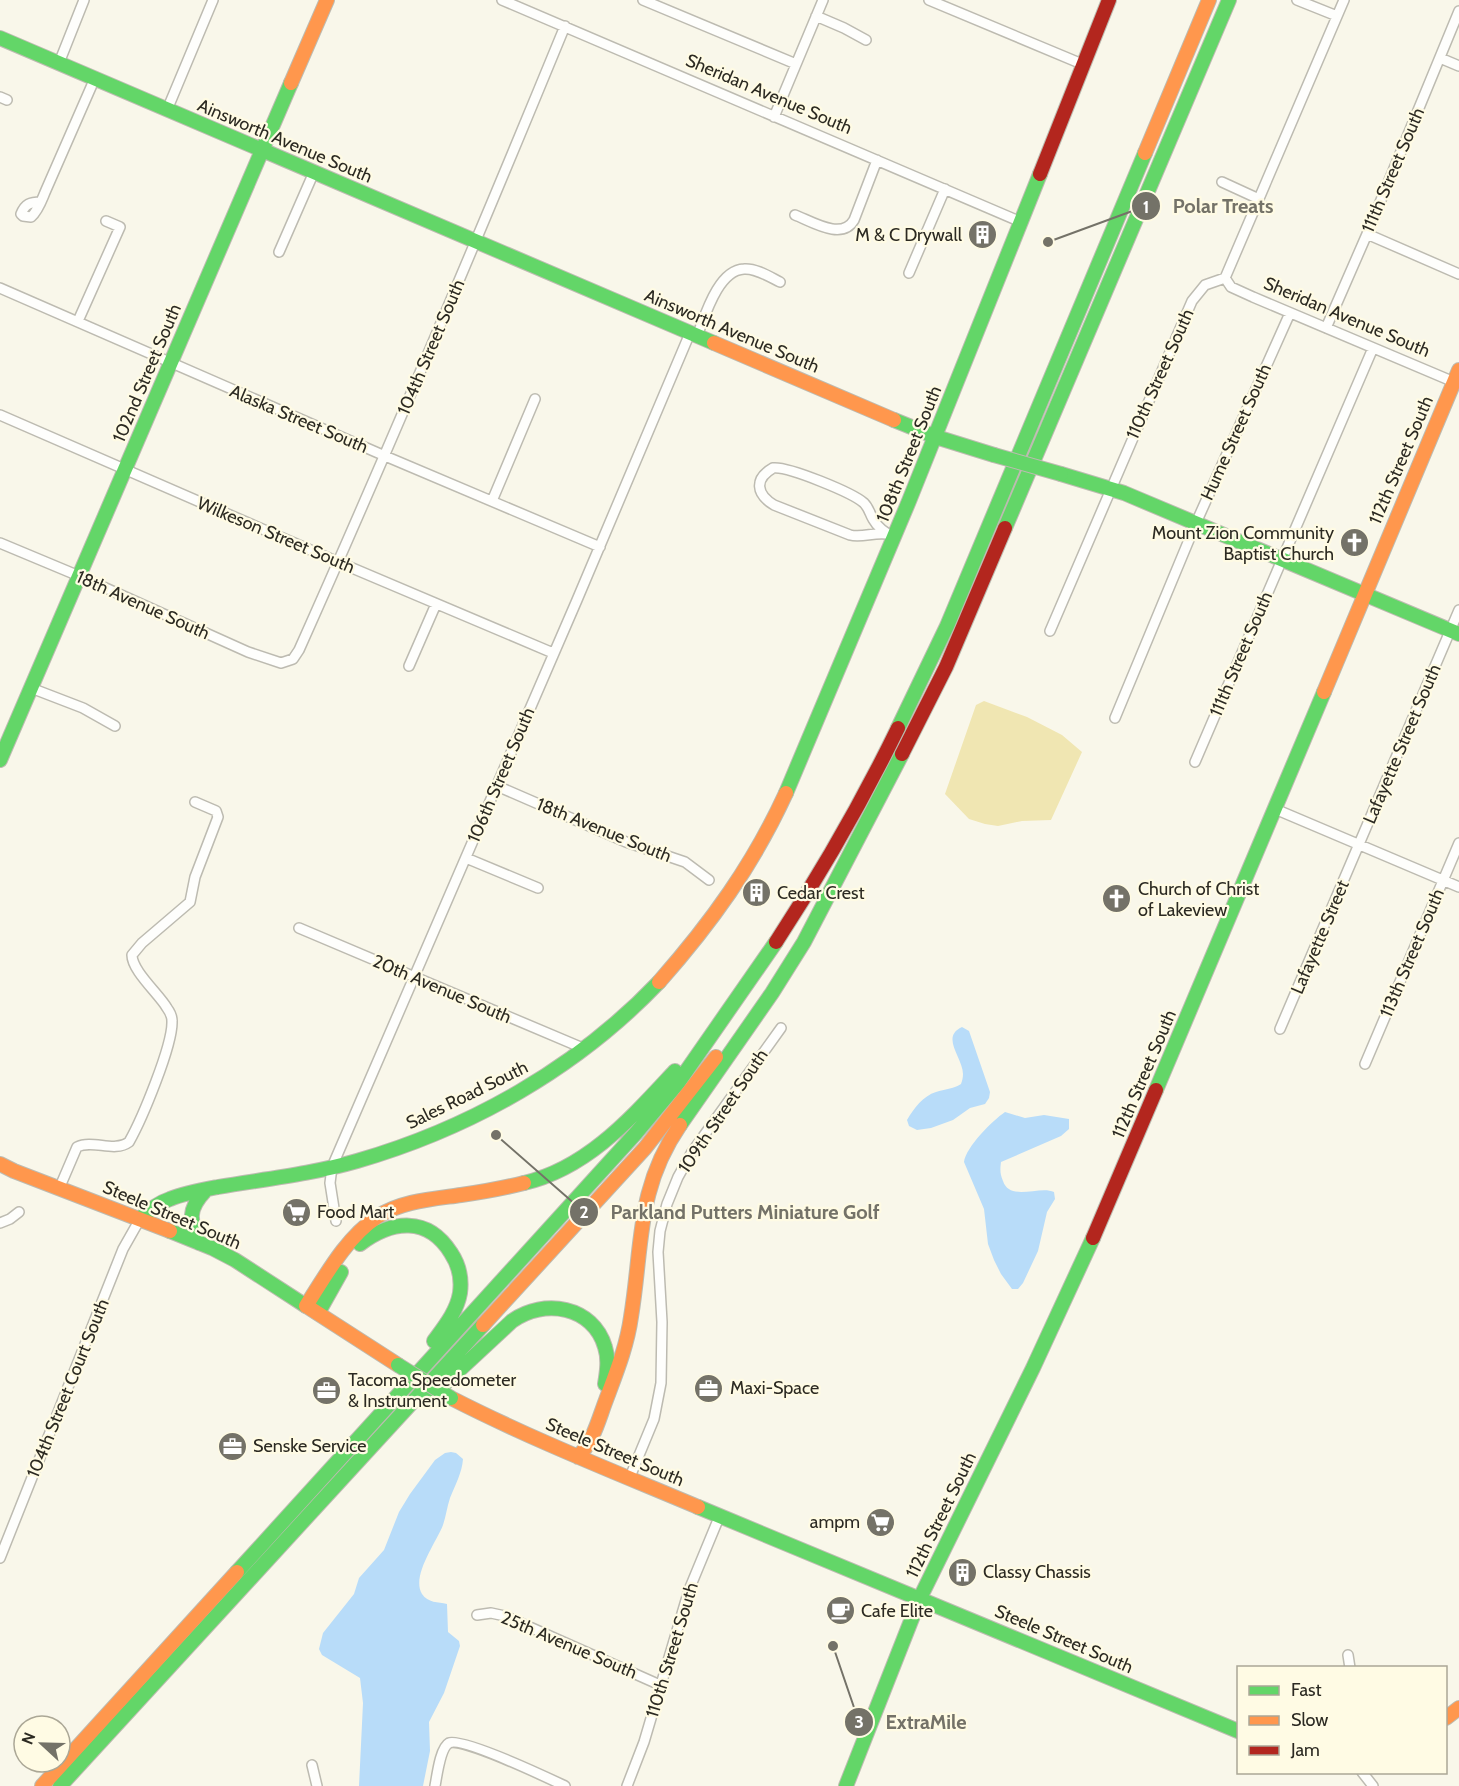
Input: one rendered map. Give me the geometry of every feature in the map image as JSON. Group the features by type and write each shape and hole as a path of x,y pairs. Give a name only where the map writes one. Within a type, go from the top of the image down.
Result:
{"main road":[{"name":"102nd Street South","path":"1,756 327,0"},
{"name":"108th Street South","path":"718,910 750,862 777,812 890,536 936,437 1109,0"},
{"path":"52,1785 338,1460 636,1133 678,1083 806,896 879,767 942,636 1209,0"},
{"path":"578,1457 589,1445 621,1360 633,1309 641,1221 650,1184 659,1161 669,1141 765,1003 804,942 946,667 1229,0"},
{"name":"Ainsworth Avenue South","path":"0,38 936,437 1111,489 1455,632"},
{"name":"112th Street South","path":"846,1786 921,1598 1097,1230 1364,594 1457,379"},
{"path":"52,1785 352,1467 645,1148 739,1027 839,875"},
{"name":"Sales Road South","path":"140,1219 149,1210 168,1199 332,1167 394,1150 440,1133 526,1088 585,1049 625,1016 686,951 718,910"},
{"path":"306,1306 355,1236 387,1211 411,1203 503,1188 534,1180 572,1164 590,1153 655,1092 726,1015"},
{"name":"Steele Street South","path":"0,1164 199,1243 235,1260 451,1398 484,1415 578,1457 1237,1730"},
{"path":"199,1243 191,1224 191,1210 196,1199 205,1191"},
{"path":"318,1313 357,1247 382,1229 408,1224 428,1230 442,1239 456,1261 461,1284 453,1315 422,1356 358,1430 338,1460"},
{"path":"352,1467 377,1450 456,1371 510,1323 527,1312 549,1307 571,1311 590,1321 603,1340 608,1353 604,1387 580,1437 578,1457"},
{"path":"1447,1717 1459,1708"}],"street":[{"path":"59,63 84,0"},
{"path":"167,110 213,0"},
{"name":"Sheridan Avenue South","path":"502,0 1021,222"},
{"path":"643,0 796,64"},
{"path":"774,117 823,0"},
{"path":"929,0 1082,64"},
{"path":"1297,0 1336,16"},
{"path":"1225,278 1344,0"},
{"name":"111th Street South","path":"1326,328 1459,12"},
{"path":"816,16 852,31 866,40"},
{"name":"104th Street South","path":"287,662 296,657 385,456 565,26"},
{"path":"1440,58 1459,66"},
{"path":"40,202 94,78"},
{"path":"795,215 826,227 841,230 848,228 852,224 877,160"},
{"path":"279,252 314,172"},
{"path":"1222,182 1259,199"},
{"path":"909,273 945,189"},
{"path":"78,321 120,227 106,221"},
{"path":"1367,234 1459,274"},
{"name":"106th Street South","path":"336,1221 330,1184 332,1167 693,334 718,288 730,275 740,270 749,270 780,282"},
{"name":"Sheridan Avenue South","path":"1225,278 1231,287 1290,313 1373,348 1457,379"},
{"name":"110th Street South","path":"1050,631 1192,301 1205,285 1225,278"},
{"name":"Alaska Street South","path":"0,288 600,547"},
{"name":"Hume Street South","path":"1115,718 1196,523 1290,313"},
{"name":"111th Street South","path":"1195,762 1373,348"},
{"path":"492,501 535,399"},
{"name":"Wilkeson Street South","path":"0,415 554,653"},
{"path":"773,468 786,468 851,495 867,506 877,525 890,536 875,533 857,537 774,505 760,494 764,475 773,468"},
{"name":"18th Avenue South","path":"0,543 248,652 281,663 287,662"},
{"path":"409,666 436,604"},
{"name":"Lafayette Street South","path":"1359,844 1455,632 1459,610"},
{"path":"31,688 83,708 116,726"},
{"name":"18th Avenue South","path":"497,786 626,842 685,862 709,880"},
{"path":"59,1189 75,1149 86,1144 118,1146 128,1144 159,1070 170,1037 171,1016 166,1005 134,965 132,955 142,943 190,902 195,877 218,817 216,811 195,802"},
{"path":"1275,809 1459,886"},
{"name":"113th Street South","path":"1365,1064 1459,843"},
{"name":"Lafayette Street","path":"1280,1029 1359,844"},
{"path":"466,858 538,888"},
{"name":"20th Avenue South","path":"298,928 585,1049"},
{"name":"109th Street South","path":"630,1478 654,1419 661,1383 662,1322 658,1252 660,1231 667,1204 692,1152 781,1028"},
{"path":"0,1224 19,1212"},
{"name":"104th Street Court South","path":"0,1558 123,1249 140,1219"},
{"name":"110th Street South","path":"627,1786 644,1742 689,1590 720,1515"},
{"name":"25th Avenue South","path":"477,1615 491,1613 505,1616 660,1685"},
{"path":"1348,1655 1350,1666"},
{"path":"435,1786 444,1748 449,1743 458,1742 480,1749 565,1786"},
{"path":"312,1765 317,1786"},
{"path":"1363,1774 1373,1786"}],"shaded area":[{"path":"984,701 1027,717 1062,735 1082,752 1051,820 1022,821 998,826 985,824 969,819 945,794 976,705"}],"water":[{"path":"962,1027 969,1031 990,1092 989,1098 985,1104 970,1108 953,1120 931,1128 917,1130 909,1126 907,1120 919,1103 931,1094 961,1084 962,1068 954,1048 953,1036"},
{"path":"1005,1112 1025,1118 1044,1115 1069,1119 1069,1129 1061,1136 1001,1162 1000,1170 1003,1181 1012,1191 1048,1190 1054,1192 1055,1199 1047,1212 1038,1251 1018,1289 1012,1289 994,1260 988,1244 984,1209 964,1162 974,1142"},
{"path":"451,1452 463,1459 461,1469 443,1525 422,1569 419,1587 427,1599 447,1604 448,1632 459,1641 460,1646 444,1693 429,1722 430,1751 423,1786 359,1786 363,1703 360,1678 322,1655 319,1649 323,1633 354,1594 359,1578 384,1550 399,1512 410,1494 435,1460"}],"traffic: fast":[{"path":"1005,528 1229,0"},
{"path":"0,38 714,343"},
{"path":"0,760 291,83"},
{"path":"898,728 947,626 1145,153"},
{"path":"786,793 909,501 1040,174"},
{"path":"894,420 936,437 994,455"},
{"path":"994,455 1061,474"},
{"path":"1061,474 1124,493 1459,634"},
{"path":"1156,1090 1324,692"},
{"path":"680,1125 772,993 804,942 902,754"},
{"path":"237,1572 636,1133 678,1083 776,942"},
{"path":"140,1219 157,1205 182,1195 340,1166 399,1147 481,1113 557,1068 593,1042 659,982"},
{"path":"524,1183 569,1166 589,1153 625,1123 675,1071"},
{"path":"199,1243 192,1216 195,1204 205,1191"},
{"path":"360,1244 384,1230 409,1226 421,1228 442,1241 456,1262 461,1282 460,1293 453,1312 434,1341"},
{"path":"170,1231 235,1260 306,1306"},
{"path":"846,1786 920,1598 1033,1368 1093,1238"},
{"path":"318,1313 341,1272"},
{"path":"427,1400 512,1321 525,1314 552,1308 579,1315 590,1322 599,1333 607,1356 605,1384"},
{"path":"60,1786 483,1325"},
{"path":"398,1365 451,1398"},
{"path":"698,1507 1237,1731"}],"traffic: slow":[{"path":"291,83 327,0"},
{"path":"1145,153 1209,0"},
{"path":"714,343 894,420"},
{"path":"1324,692 1459,370"},
{"path":"659,982 730,892 760,845 786,793"},
{"path":"483,1325 645,1148 716,1057"},
{"path":"578,1457 595,1430 624,1349 631,1317 648,1195 655,1172 680,1125"},
{"path":"0,1164 170,1231"},
{"path":"306,1306 346,1246 377,1217 396,1207 524,1183"},
{"path":"308,1307 398,1365"},
{"path":"451,1398 542,1441 698,1507"},
{"path":"42,1786 237,1572"},
{"path":"1447,1717 1459,1708"}],"traffic: jam":[{"path":"1040,174 1109,0"},
{"path":"902,754 946,667 1005,528"},
{"path":"776,942 840,837 898,728"},
{"path":"1093,1238 1156,1090"}],"place":[{"name":"M & C Drywall","path":"983,235"},
{"name":"Polar Treats","path":"1048,242"},
{"name":"Mount Zion Community Baptist Church","path":"1355,543"},
{"name":"Cedar Crest","path":"756,893"},
{"name":"Church of Christ of Lakeview","path":"1117,899"},
{"name":"Parkland Putters Miniature Golf","path":"496,1135"},
{"name":"Food Mart","path":"296,1212"},
{"name":"Maxi-Space","path":"709,1388"},
{"name":"Tacoma Speedometer & Instrument","path":"327,1390"},
{"name":"Senske Service","path":"232,1446"},
{"name":"ampm","path":"881,1522"},
{"name":"Classy Chassis","path":"962,1572"},
{"name":"Cafe Elite","path":"840,1611"},
{"name":"ExtraMile","path":"833,1646"}]}
